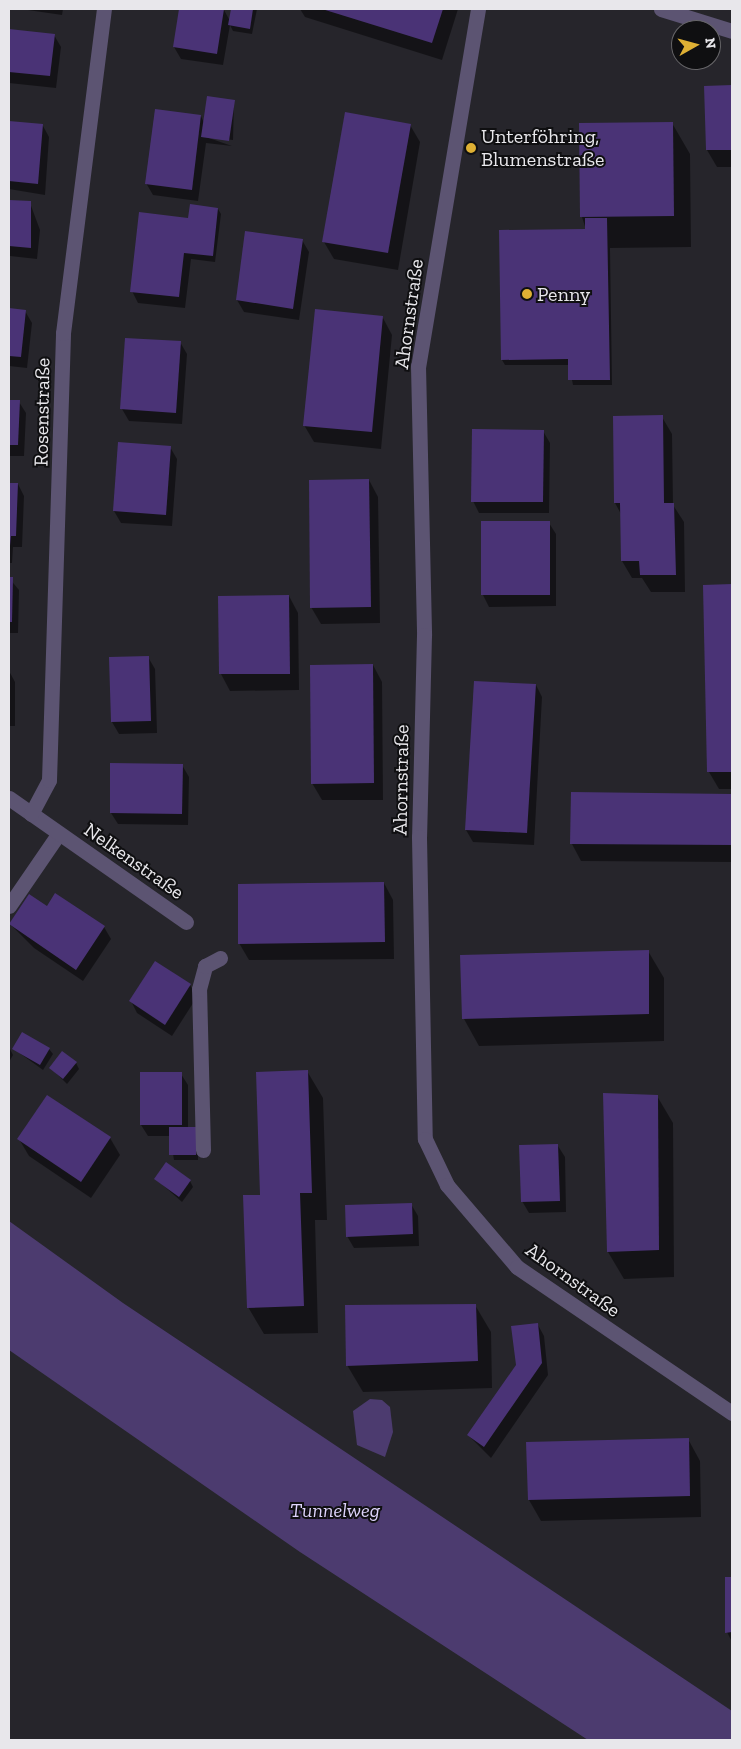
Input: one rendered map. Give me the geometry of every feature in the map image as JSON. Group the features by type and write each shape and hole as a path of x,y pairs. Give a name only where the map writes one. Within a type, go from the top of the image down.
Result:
{"street":[{"name":"Rosenstraße","path":"31,814 49,780 64,333 104,9"},
{"name":"Ahornstraße","path":"478,9 418,366 424,635 419,837 426,1139 447,1185 517,1267 732,1413"},
{"path":"661,9 732,30"},
{"name":"Nelkenstraße","path":"9,798 186,922"},
{"name":"Nelkenstraße","path":"9,906 60,834"},
{"path":"203,1150 199,989 204,966 220,958"}],"green space":[{"name":"Tunnelweg","path":"9,1221 123,1303 732,1711 732,1740 588,1740 300,1552 9,1350"},
{"path":"370,1399 382,1400 390,1407 393,1432 385,1457 357,1445 353,1411"}],"building":[{"path":"179,9 224,9 217,54 173,47"},
{"path":"231,9 253,9 250,29 228,25"},
{"path":"322,9 443,9 432,43"},
{"path":"9,29 55,34 50,76 9,72"},
{"path":"732,85 732,150 706,150 704,86"},
{"path":"207,96 235,100 229,141 201,137"},
{"path":"155,109 201,115 192,190 145,184"},
{"path":"345,112 411,124 388,253 322,242"},
{"path":"9,121 43,124 38,184 9,181"},
{"path":"673,122 674,216 580,217 579,123"},
{"path":"9,200 31,201 31,248 9,246"},
{"path":"190,204 218,208 213,256 184,253 179,297 130,292 139,212 188,218"},
{"path":"585,218 607,218 610,380 568,380 568,359 501,360 499,230 585,229"},
{"path":"245,231 303,239 293,309 236,300"},
{"path":"9,308 26,310 21,357 9,356"},
{"path":"315,309 383,316 372,432 303,426"},
{"path":"125,338 181,341 176,413 120,409"},
{"path":"9,400 20,400 18,445 9,445"},
{"path":"663,415 664,503 674,503 676,575 640,575 639,561 621,561 620,503 614,503 613,416"},
{"path":"472,429 544,430 543,502 471,502"},
{"path":"118,442 171,446 166,515 113,511"},
{"path":"369,479 371,607 310,608 309,480"},
{"path":"9,483 18,483 16,536 11,536 10,546"},
{"path":"481,521 550,521 550,595 481,595"},
{"path":"9,577 13,577 12,622 9,622"},
{"path":"732,584 732,772 707,772 703,585"},
{"path":"289,595 290,674 219,674 218,596"},
{"path":"149,656 151,721 111,722 109,657"},
{"path":"373,664 374,783 311,784 310,665"},
{"path":"474,681 536,684 527,833 465,830"},
{"path":"110,763 183,764 182,814 110,813"},
{"path":"571,792 732,794 732,845 570,844"},
{"path":"384,882 385,942 238,944 238,884"},
{"path":"55,893 105,926 76,970 9,924 29,894 47,906"},
{"path":"649,950 649,1014 462,1019 460,955"},
{"path":"155,961 191,984 165,1025 129,1001"},
{"path":"22,1032 50,1048 40,1065 12,1049"},
{"path":"62,1051 77,1062 63,1079 49,1068"},
{"path":"308,1070 312,1193 300,1193 304,1306 247,1308 243,1195 260,1195 256,1072"},
{"path":"140,1072 182,1072 182,1125 140,1125"},
{"path":"603,1093 658,1095 659,1250 607,1252"},
{"path":"47,1095 111,1137 81,1182 17,1139"},
{"path":"169,1127 196,1127 196,1155 169,1155"},
{"path":"558,1144 560,1201 521,1202 519,1145"},
{"path":"166,1162 191,1180 179,1197 154,1179"},
{"path":"412,1203 413,1234 346,1237 345,1205"},
{"path":"476,1304 478,1361 346,1366 345,1305"},
{"path":"538,1323 542,1363 484,1447 467,1435 516,1365 511,1326"},
{"path":"689,1438 690,1496 528,1500 526,1442"},
{"path":"725,1577 732,1577 732,1632 725,1633"}],"place":[{"name":"Unterföhring, Blumenstraße","path":"471,148"},
{"name":"Penny","path":"527,294"}]}
